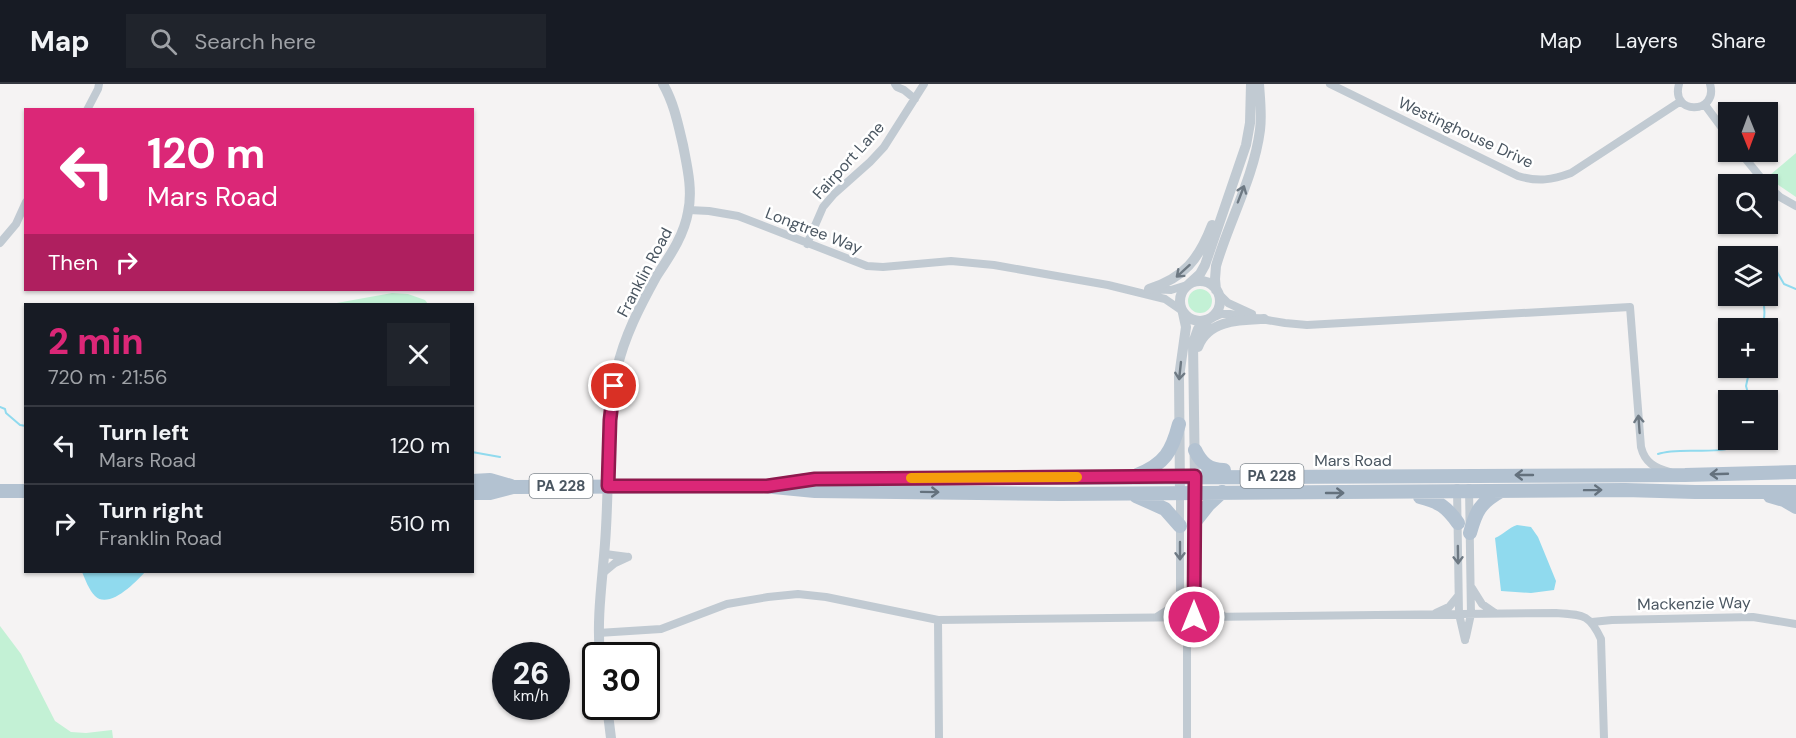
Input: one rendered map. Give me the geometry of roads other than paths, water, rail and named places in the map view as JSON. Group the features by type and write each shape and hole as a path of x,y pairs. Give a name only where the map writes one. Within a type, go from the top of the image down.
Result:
{"main road":[{"path":"1132,477 1152,468 1164,459 1172,447 1179,424"},
{"path":"1195,450 1206,466 1218,470 1269,471 1324,477"},
{"path":"1778,472 1796,464"},
{"name":"Mars Road","path":"767,486 815,479 1685,475 1796,472"},
{"name":"Mars Road","path":"474,481 490,480 513,487"},
{"name":"Mars Road","path":"474,493 490,493 513,487 608,486 767,486 815,491 1060,495 1625,490 1796,492"},
{"path":"0,491 24,491"},
{"path":"1470,533 1474,518 1488,498 1502,491"},
{"path":"1194,523 1222,492"},
{"path":"1406,492 1444,506 1458,523"},
{"path":"1756,492 1784,500 1796,507"},
{"path":"1131,494 1165,509 1180,526"}],"street":[{"path":"88,108 99,84"},
{"name":"Franklin Road","path":"599,642 608,462 618,367 626,339 644,298 684,228 689,210 690,189 686,160 676,115 663,84"},
{"path":"895,84 915,99"},
{"name":"Fairport Lane","path":"807,244 823,207 884,147 924,84"},
{"path":"1187,637 1194,617 1193,342 1201,326 1219,308 1220,300 1215,279 1216,266 1225,222 1246,145 1251,116 1251,84"},
{"path":"1188,738 1187,637 1180,616 1179,377 1186,327 1180,296 1204,269 1249,173 1261,118 1259,84"},
{"name":"Westinghouse Drive","path":"1330,84 1518,176 1539,180 1553,179 1571,173 1681,101"},
{"path":"1679,84 1677,93 1681,101 1693,108 1705,105 1711,95 1710,84"},
{"path":"1705,105 1718,123"},
{"path":"1149,289 1169,282 1192,263 1205,242 1232,170 1246,145"},
{"path":"1748,162 1758,174"},
{"path":"1778,195 1796,206"},
{"path":"0,243 16,224 24,206"},
{"name":"Longtree Way","path":"689,210 738,216 807,244 873,267 951,261 994,265 1108,285"},
{"path":"1108,285 1171,290 1197,281 1205,282 1228,303 1264,319"},
{"path":"1108,285 1165,299 1188,318 1197,322 1225,314 1307,325 1630,307 1640,442 1644,457 1654,467 1685,475"},
{"path":"1194,359 1200,340 1211,328 1237,321 1264,319"},
{"path":"1463,475 1458,523 1459,615 1465,640 1471,614 1471,585 1470,533 1463,492"},
{"path":"603,573 615,563 628,557 604,554"},
{"path":"1194,582 1207,606 1225,616"},
{"path":"1471,585 1482,604 1498,614"},
{"path":"1155,617 1169,609 1180,593"},
{"path":"598,633 661,629 727,604 798,594 826,597 938,620 1556,613 1582,616 1596,627 1602,645 1604,738"},
{"path":"1432,615 1449,607 1459,596"},
{"name":"Mackenzie Way","path":"1592,622 1753,617 1796,624"},
{"path":"938,620 939,738"},
{"path":"609,720 611,738"}],"water":[{"path":"1517,525 1531,527 1538,537 1556,581 1554,590 1531,593 1501,591 1495,538"},
{"path":"82,573 144,573 122,593 107,600 95,596"}],"waterway":[{"path":"1778,274 1784,284 1796,289"},
{"path":"1764,306 1764,318"},
{"path":"1747,390 1748,378"},
{"path":"0,407 5,409 6,413 20,425 24,426"},
{"path":"1658,454 1718,450"},
{"path":"474,452 500,457"}]}
